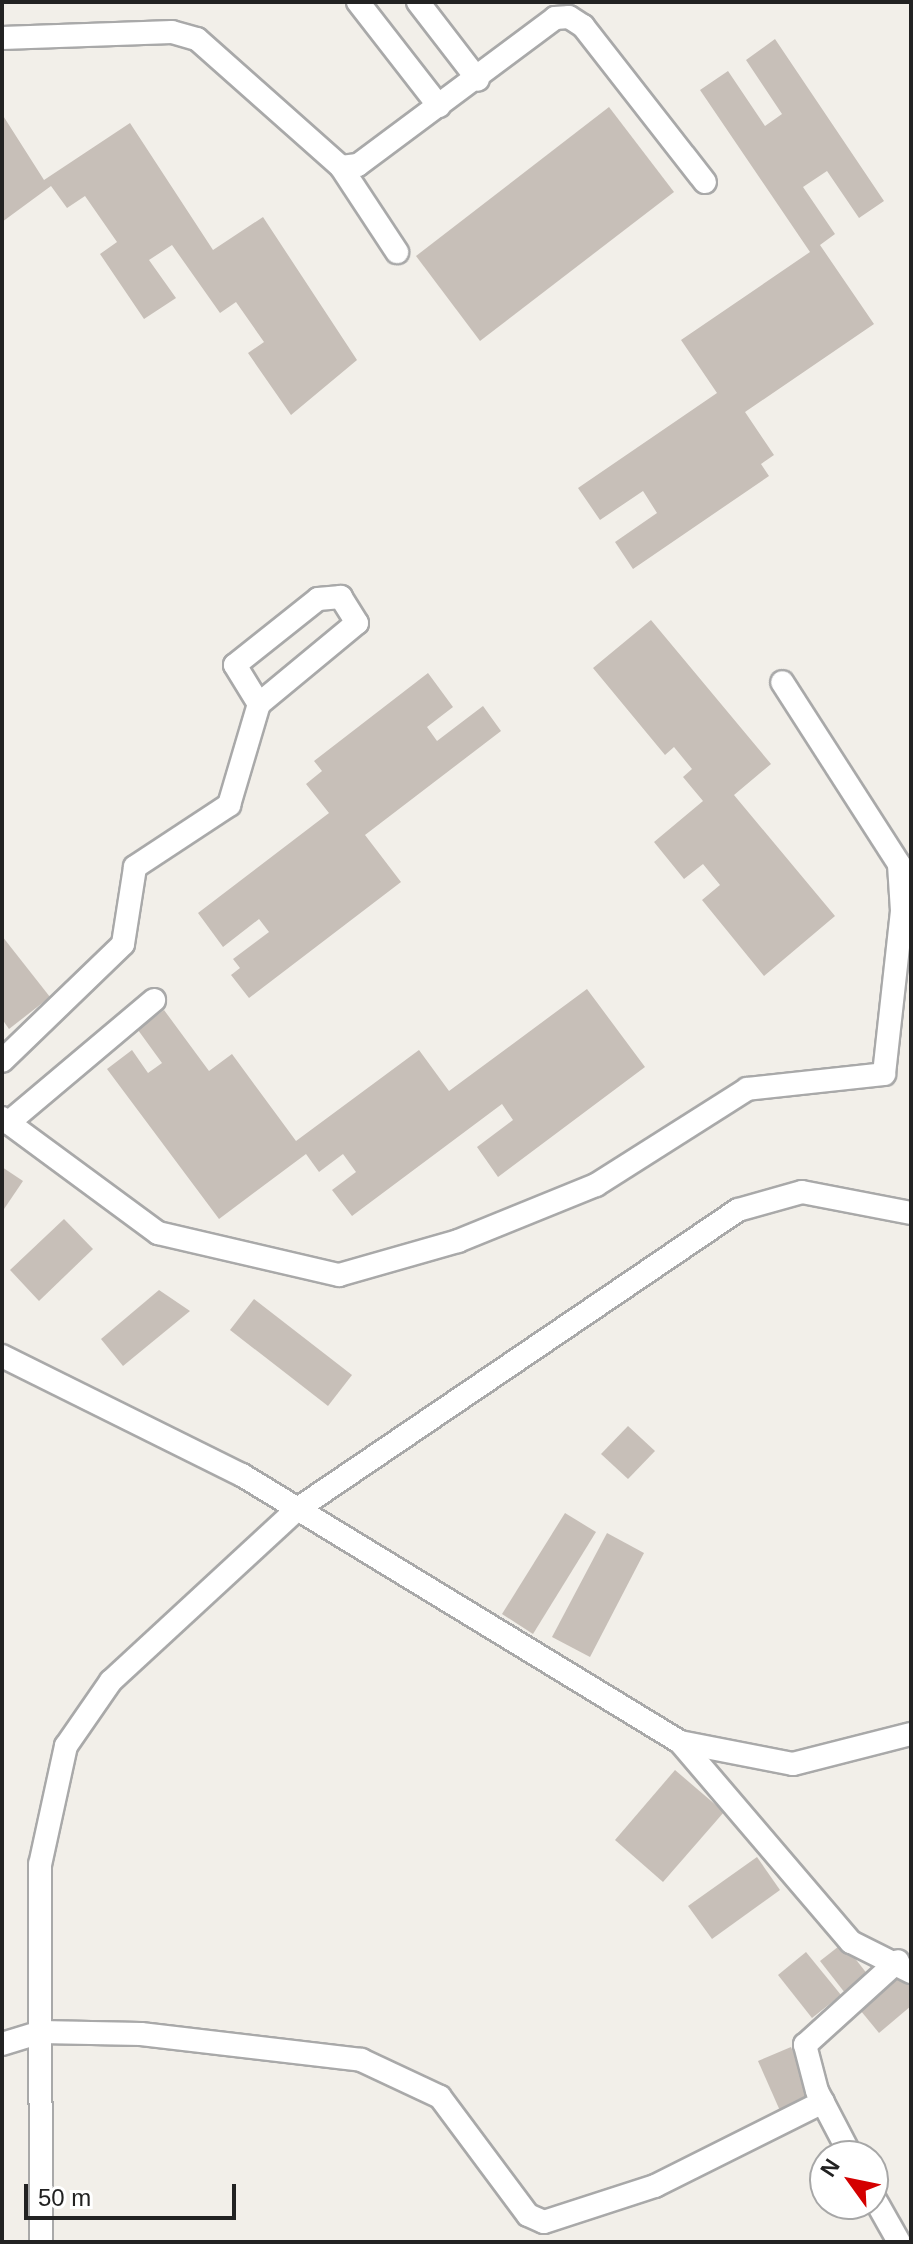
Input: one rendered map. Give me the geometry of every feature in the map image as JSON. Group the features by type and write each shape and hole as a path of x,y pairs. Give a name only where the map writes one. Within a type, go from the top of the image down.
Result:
{"street":[{"path":"358,2 439,106"},
{"path":"418,2 478,80"},
{"path":"341,167 358,165 478,80 555,18 569,17 583,26 705,182"},
{"path":"2,38 172,32 197,39 341,167 397,252"},
{"path":"2,1061 123,944 135,867 229,805 259,704 351,632 353,610 341,597 318,599 235,665 259,704"},
{"path":"154,1000 5,1120 158,1233 339,1275 458,1241 596,1185 747,1089 884,1074 902,911 899,864 782,682"},
{"path":"41,2242 40,1865 66,1746 111,1681 240,1553 296,1510 738,1210 802,1192 911,1213"},
{"path":"2,1356 242,1475 680,1742 851,1942 904,1967 805,2045 823,2102 843,2140"},
{"path":"680,1742 793,1764 911,1734"},
{"path":"2,2044 41,2032 141,2034 361,2060 440,2097 528,2215 544,2222 655,2186 823,2102"},
{"path":"887,2220 899,2242"}],"building":[{"path":"775,39 884,201 859,218 827,171 803,187 835,234 820,245 874,324 745,412 774,455 761,464 769,476 633,569 615,542 657,513 643,491 600,520 578,488 717,393 681,340 810,252 700,90 728,71 765,126 782,114 746,60"},
{"path":"609,107 674,192 480,341 416,256"},
{"path":"2,114 44,180 130,123 213,250 263,217 357,360 291,415 248,353 264,342 236,302 220,313 172,245 149,260 176,298 144,319 100,254 117,242 85,196 67,208 51,186 2,222"},
{"path":"651,620 771,764 734,795 835,916 764,976 702,900 720,885 703,864 684,879 654,842 703,801 683,777 692,769 674,747 665,755 593,668"},
{"path":"428,673 453,707 427,727 437,741 483,706 501,731 365,835 401,882 249,998 231,975 240,968 233,959 269,932 259,919 223,947 198,913 329,813 306,784 322,771 314,761"},
{"path":"2,936 50,997 9,1029 2,1019"},
{"path":"587,989 645,1067 498,1177 477,1147 513,1120 502,1104 352,1216 332,1190 356,1172 343,1154 319,1172 306,1154 219,1219 107,1069 132,1050 148,1073 162,1063 138,1030 164,1010 209,1071 232,1054 296,1141 419,1050 449,1091"},
{"path":"2,1167 23,1181 2,1212"},
{"path":"64,1219 93,1249 39,1301 10,1270"},
{"path":"159,1290 190,1311 123,1366 101,1339"},
{"path":"254,1299 352,1375 328,1406 230,1330"},
{"path":"628,1426 655,1451 628,1479 601,1454"},
{"path":"565,1513 596,1532 533,1634 502,1614"},
{"path":"607,1533 644,1553 590,1657 552,1637"},
{"path":"675,1770 724,1812 663,1882 615,1840"},
{"path":"757,1857 780,1890 712,1939 688,1906"},
{"path":"843,1943 868,1975 845,1993 820,1961"},
{"path":"806,1952 841,1995 812,2018 778,1975"},
{"path":"899,1970 911,1984 911,2006 879,2033 856,2005"},
{"path":"791,2047 814,2099 781,2113 758,2061"}]}
